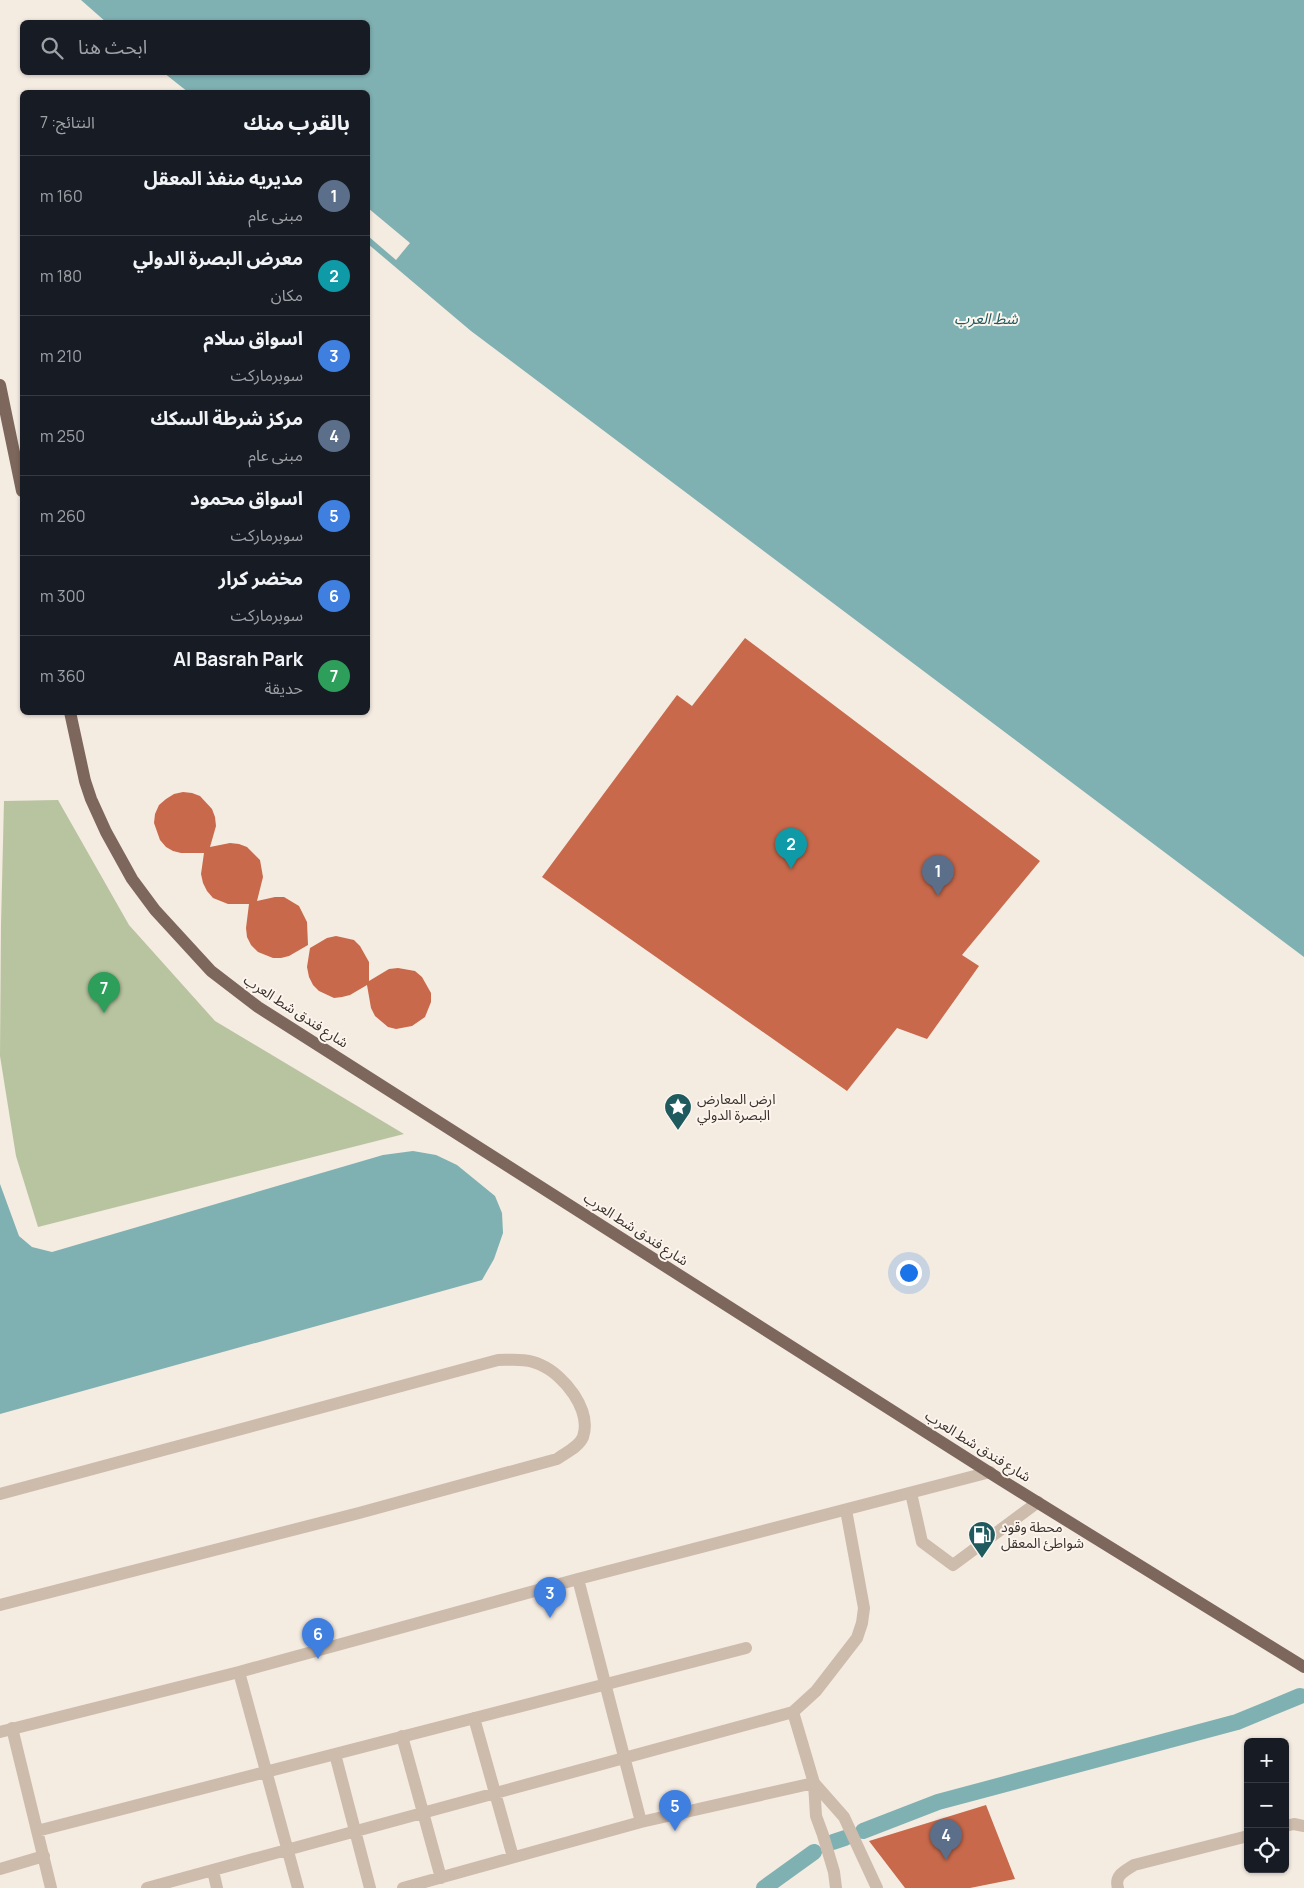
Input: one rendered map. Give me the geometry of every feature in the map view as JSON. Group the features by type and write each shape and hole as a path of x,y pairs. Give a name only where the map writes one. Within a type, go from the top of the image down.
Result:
{"main road":[{"path":"0,385 20,481"},
{"name":"شارع فندق شط العرب","path":"71,715 91,799 106,832 132,879 155,910 211,971 258,1007 990,1472 1304,1667"}],"street":[{"path":"0,1494 498,1360 522,1360 540,1364 560,1376 573,1393 585,1420 583,1438 573,1449 556,1459 349,1515 0,1605"},
{"path":"51,1888 37,1831 6,1730 239,1672 578,1579 990,1472"},
{"path":"912,1493 922,1542 952,1565 1038,1502"},
{"path":"147,1888 793,1712 816,1691 857,1638 862,1623 864,1608 846,1510"},
{"path":"578,1579 640,1822"},
{"path":"37,1831 746,1648"},
{"path":"239,1672 298,1888"},
{"path":"793,1712 814,1783 816,1816 828,1853 836,1888"},
{"path":"474,1718 513,1857"},
{"path":"402,1736 441,1878"},
{"path":"335,1754 370,1888"},
{"path":"403,1888 640,1822 814,1783"},
{"path":"814,1783 844,1817 876,1888"},
{"path":"1289,1825 1304,1826"},
{"path":"1118,1888 1116,1884 1119,1874 1134,1865 1244,1837"},
{"path":"0,1869 44,1856"},
{"path":"213,1871 217,1888"}],"green space":[{"path":"58,800 129,925 215,1021 404,1134 38,1227 16,1156 0,1056 4,801"}],"water":[{"name":"شط العرب","path":"81,0 1304,0 1304,957 471,331 370,246 370,90 185,90 167,75 370,75 370,20 104,20"},
{"path":"413,1151 436,1155 457,1165 495,1196 502,1213 503,1233 494,1259 482,1280 0,1414 0,1184 19,1236 32,1247 52,1252 383,1155"}],"pier":[{"path":"370,210 410,243 396,260 370,238"}],"building":[{"path":"745,638 1040,861 962,955 979,966 927,1039 897,1028 847,1091 542,877 677,695 692,706"},
{"path":"183,792 200,796 212,809 216,826 210,847 230,843 239,844 247,847 260,860 263,877 257,901 284,897 299,906 307,922 308,945 289,956 281,958 273,958 258,952 251,945 247,937 246,928 249,904 228,904 213,898 203,883 201,874 204,853 173,851 160,840 154,823 159,805 174,794"},
{"path":"336,936 354,940 360,946 369,962 369,981 389,969 398,968 415,971 422,977 431,993 431,1002 425,1017 412,1026 396,1029 388,1027 375,1016 371,1008 367,985 350,995 334,998 319,991 309,977 307,967 310,948 327,938"},
{"path":"986,1805 1015,1879 970,1888 905,1888 869,1841"}],"waterway":[{"path":"863,1831 938,1802 1237,1722 1300,1696"},
{"path":"833,1842 845,1838"},
{"path":"764,1888 814,1852"}],"place":[{"name":"معرض البصرة الدولي","path":"791,869"},
{"name":"مديريه منفذ المعقل","path":"938,896"},
{"name":"Al Basrah Park","path":"104,1013"},
{"name":"ارض المعارض البصرة الدولي","path":"678,1131"},
{"name":"محطة وقود شواطئ المعقل","path":"982,1559"},
{"name":"اسواق سلام","path":"550,1618"},
{"name":"مخضر كرار","path":"318,1659"},
{"name":"اسواق محمود","path":"675,1831"},
{"name":"مركز شرطة السكك","path":"946,1860"}]}
